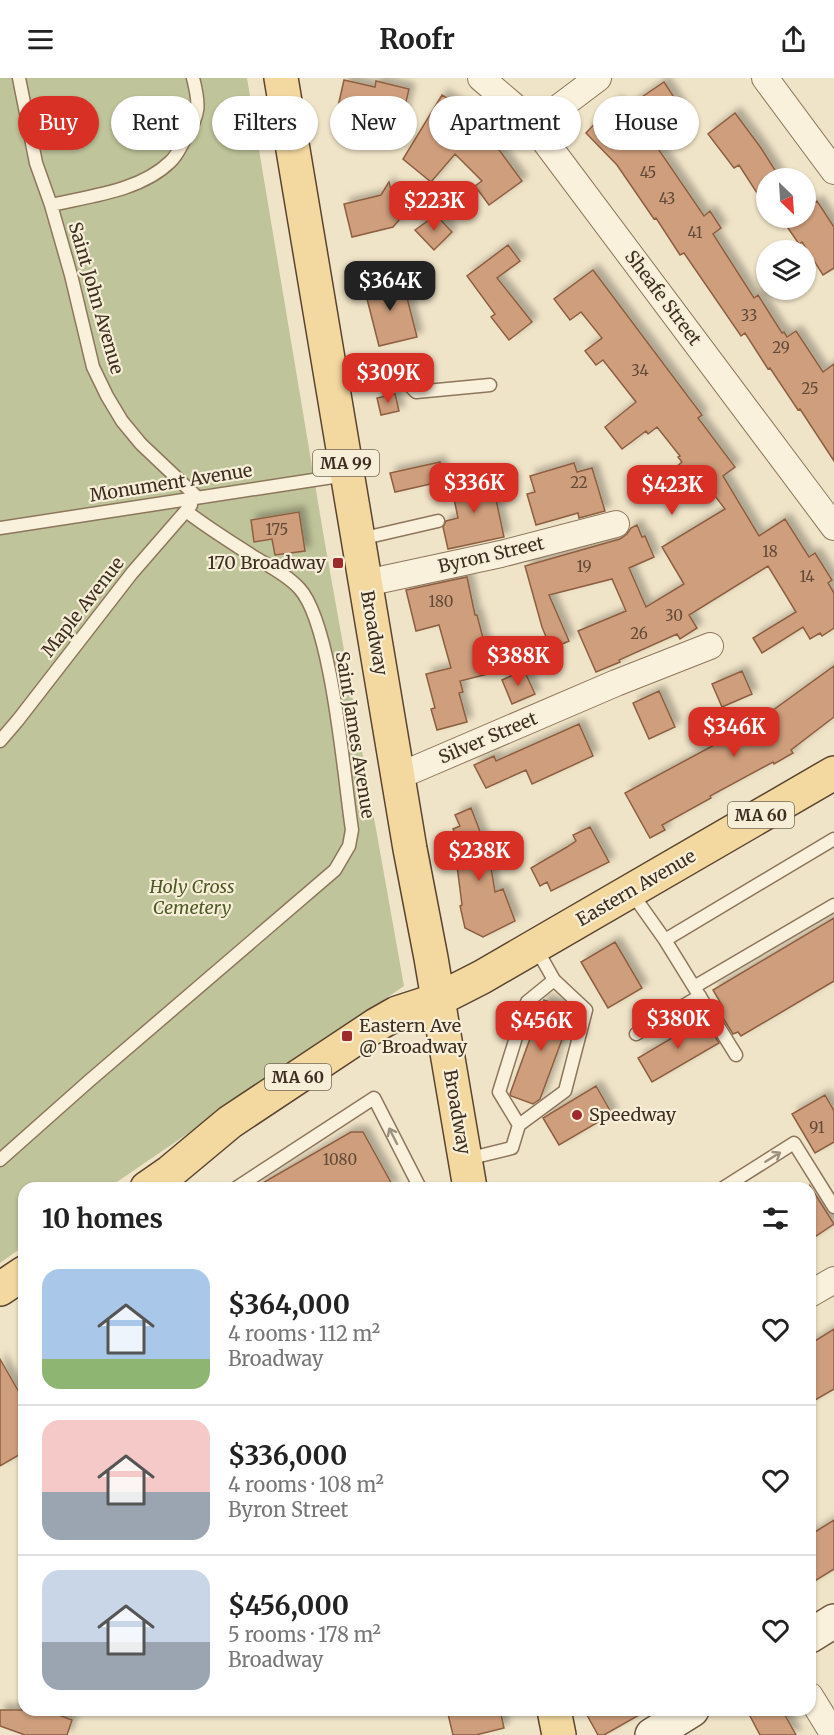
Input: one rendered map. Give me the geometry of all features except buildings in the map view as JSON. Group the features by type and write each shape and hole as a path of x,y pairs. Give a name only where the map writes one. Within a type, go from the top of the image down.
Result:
{"main road":[{"name":"Broadway","path":"281,78 468,1174"},
{"name":"Eastern Avenue","path":"158,1180 239,1137 402,1036 437,1000 834,773"},
{"path":"555,1716 559,1735"}],"street":[{"name":"Sheafe Street","path":"481,78 502,96"},
{"path":"574,96 598,78"},
{"path":"765,78 834,171"},
{"name":"Sheafe Street","path":"550,150 834,527"},
{"name":"Byron Street","path":"366,583 501,555 616,524"},
{"name":"Silver Street","path":"399,776 616,683 710,646"},
{"path":"816,1290 834,1280"},
{"path":"816,1632 834,1621"},
{"path":"816,1706 834,1735"},
{"path":"652,1735 682,1716"}],"lane":[{"name":"Saint John Avenue","path":"19,78 36,163 71,275 93,367 122,421 141,444 196,497"},
{"path":"51,205 123,188 154,174 172,160 193,125 199,101 193,78"},
{"path":"330,372 385,361 416,392 490,385"},
{"name":"Monument Avenue","path":"0,528 347,475"},
{"name":"Maple Avenue","path":"0,741 132,573 196,497"},
{"name":"Saint James Avenue","path":"0,1161 89,1081 335,870 349,846 352,831 333,695 310,602 299,587 284,575 210,529 186,511"},
{"path":"358,539 438,521"},
{"path":"665,940 834,839"},
{"path":"630,891 665,940 736,1055"},
{"path":"636,1034 697,992 834,905"},
{"path":"468,1174 512,1148 519,1125 565,1091 586,1010 554,980 535,946"},
{"path":"519,1125 499,1092 527,1002 554,980"},
{"path":"245,1182 374,1098 417,1182"},
{"path":"732,1182 794,1143 834,1207"}],"green space":[{"name":"Holy Cross Cemetery","path":"0,78 247,78 250,96 212,96 212,150 259,150 324,538 404,986 117,1182 18,1182 18,1250 0,1263"}],"place":[{"name":"170 Broadway","path":"338,563"},
{"name":"Eastern Ave @ Broadway","path":"347,1036"},
{"name":"Speedway","path":"577,1115"}]}
